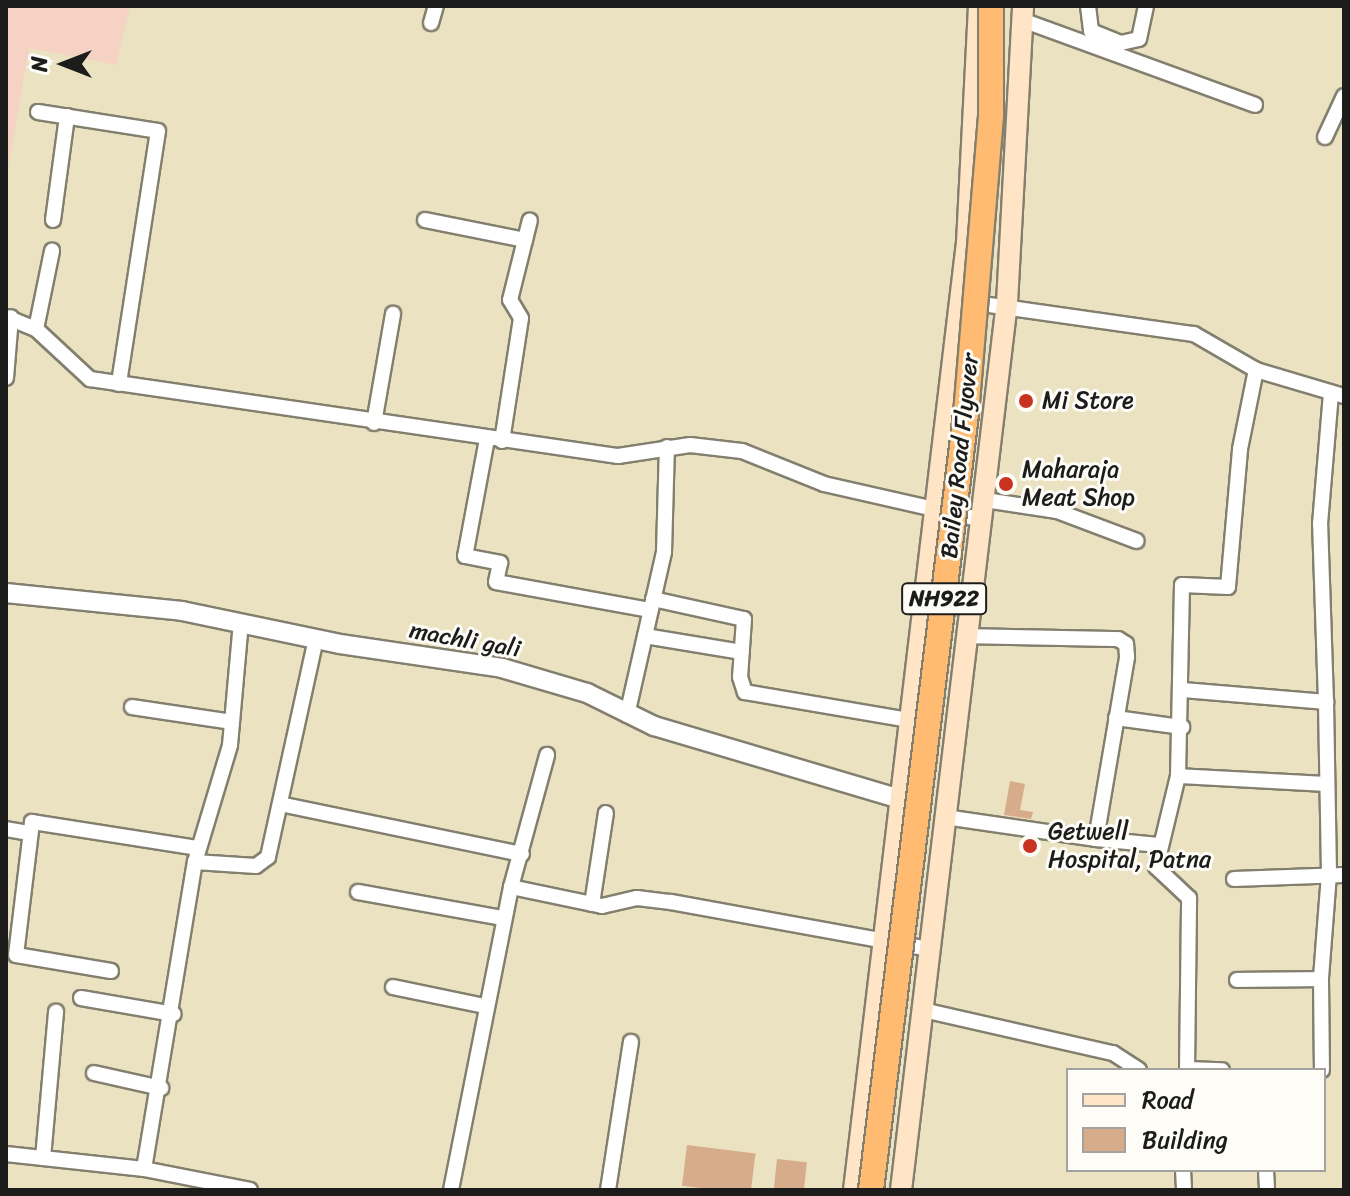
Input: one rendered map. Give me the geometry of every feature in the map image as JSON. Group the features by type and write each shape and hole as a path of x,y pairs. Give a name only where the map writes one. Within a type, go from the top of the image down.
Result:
{"highway":[{"name":"Bailey Road Flyover","path":"871,1190 966,414 991,115 991,6"},
{"name":"Bailey Road Flyover","path":"888,1190 982,400 1017,11"}],"main road":[{"path":"854,1190 960,301 979,6"},
{"path":"901,1190 1007,303 1020,88 1017,11"},
{"path":"975,86 1020,88"},
{"path":"898,826 944,825"}],"street":[{"path":"431,23 436,6"},
{"path":"1088,6 1091,31 1121,43 1139,39 1146,6"},
{"path":"1017,11 1255,105"},
{"path":"1325,137 1344,96"},
{"path":"38,112 158,131 119,384"},
{"path":"53,220 67,116"},
{"path":"425,220 525,240"},
{"path":"530,220 510,300 521,318 465,556 500,563 496,582 741,617 740,685 748,693 909,720"},
{"path":"36,329 52,251"},
{"path":"960,301 1007,303 1194,334 1256,370 1337,394 1320,524 1326,702 1324,784 1337,874 1321,979 1322,1068"},
{"path":"374,423 393,314"},
{"path":"6,378 8,317 36,329 79,374 119,384 618,456 667,447 742,451 824,484 934,510 1057,511 1137,541"},
{"path":"1187,1068 1189,898 1156,867 1178,776 1183,690 1182,585 1228,587 1240,449 1256,370"},
{"path":"627,715 666,535 667,447"},
{"name":"machli gali","path":"6,593 78,597 502,668 587,693 627,715 900,799"},
{"path":"144,1169 174,1014 197,855 232,722 241,622"},
{"path":"645,636 742,652"},
{"path":"968,636 1123,641 1127,657 1096,839"},
{"path":"111,971 21,958 11,953 29,833 37,822 261,865 268,857 316,639"},
{"path":"1183,690 1326,702"},
{"path":"132,707 232,722"},
{"path":"1116,718 1182,727"},
{"path":"451,1190 502,918 547,755"},
{"path":"1178,776 1324,784"},
{"path":"280,804 522,854"},
{"path":"592,904 606,813"},
{"path":"944,825 1159,845"},
{"path":"6,829 29,833"},
{"path":"1234,879 1337,874"},
{"path":"511,887 592,904 646,898 930,949"},
{"path":"358,892 502,918"},
{"path":"1237,980 1321,979"},
{"path":"393,987 485,1006"},
{"path":"81,998 174,1014"},
{"path":"923,1010 1113,1053 1136,1068"},
{"path":"43,1158 56,1012"},
{"path":"608,1190 631,1042"},
{"path":"94,1073 161,1088"},
{"path":"6,1154 144,1169 250,1190"}],"shaded area":[{"path":"6,6 130,6 116,65 29,48 6,179"}],"building":[{"path":"1010,781 1025,784 1020,810 1033,812 1031,819 1004,815"},
{"path":"687,1145 755,1153 751,1190 682,1186"},
{"path":"777,1159 807,1162 804,1190 774,1190"}],"place":[{"name":"Mi Store","path":"1026,401"},
{"name":"Maharaja Meat Shop","path":"1006,484"},
{"name":"Getwell Hospital, Patna","path":"1030,846"}]}
